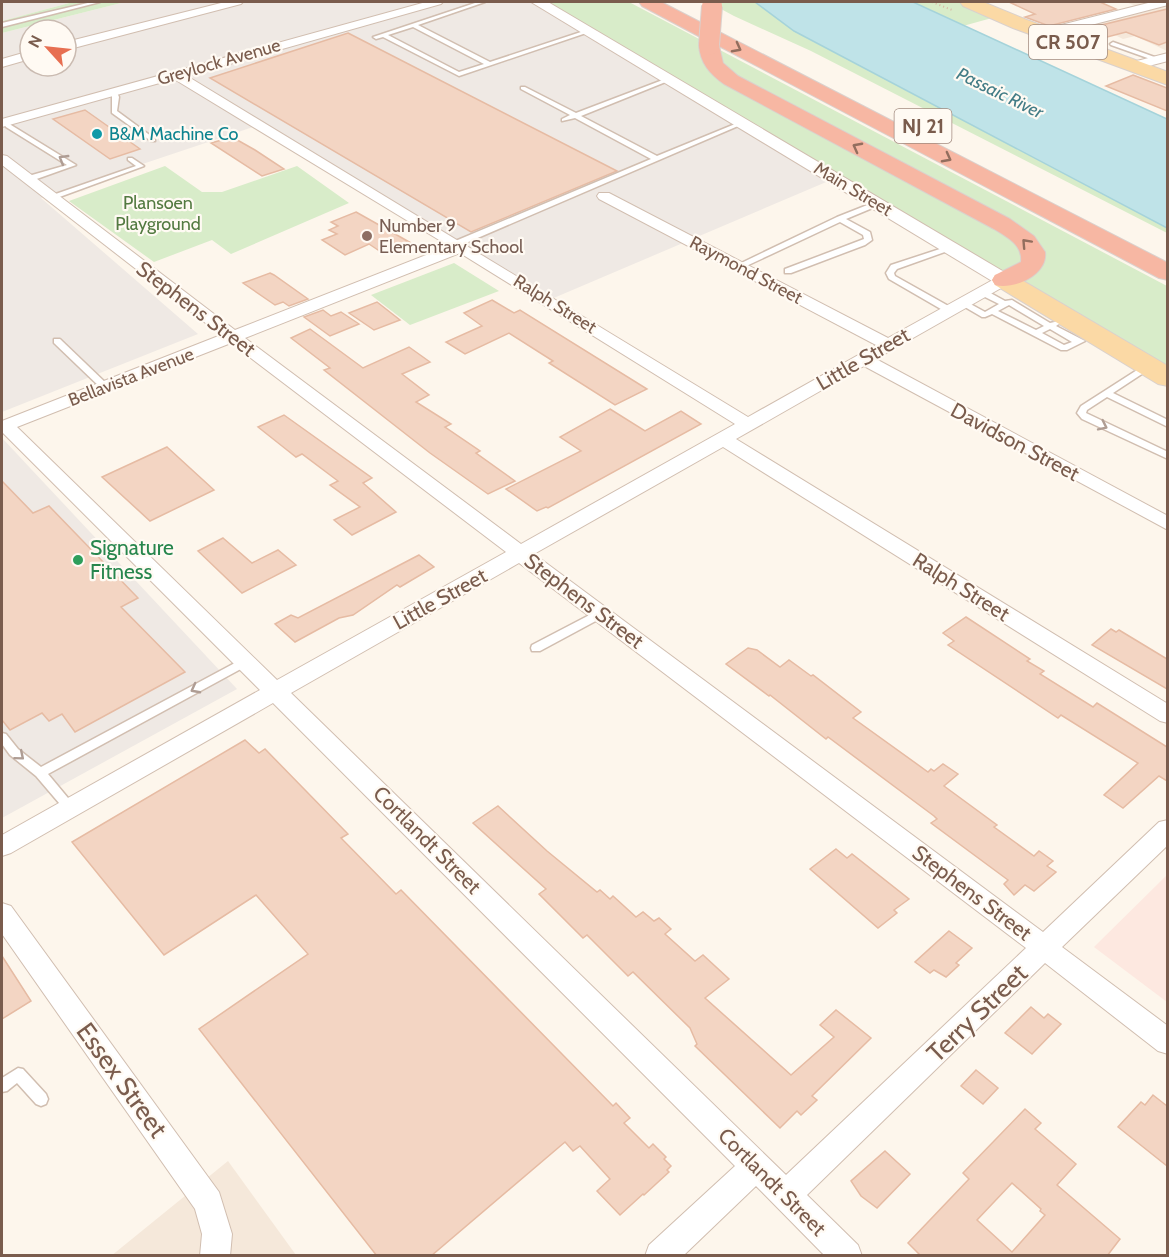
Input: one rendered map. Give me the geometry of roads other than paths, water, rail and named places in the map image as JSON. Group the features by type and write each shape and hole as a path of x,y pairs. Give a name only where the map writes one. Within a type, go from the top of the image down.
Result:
{"highway":[{"name":"NJ 21","path":"648,2 1167,274"},
{"name":"NJ 21","path":"679,2 1167,251"},
{"path":"712,4 709,45 711,60 731,80 1002,224 1025,240 1035,258 1032,266 1005,294"}],"main road":[{"name":"CR 507","path":"969,2 1167,79"},
{"name":"Main Street","path":"1005,294 1087,339 1158,372"}],"street":[{"path":"78,43 237,2"},
{"name":"Greylock Avenue","path":"3,122 437,2"},
{"name":"Main Street","path":"538,2 952,248 1005,294"},
{"path":"1126,2 1139,8"},
{"path":"1045,33 1164,2"},
{"path":"2,63 18,58"},
{"path":"1133,66 1163,59"},
{"name":"Ralph Street","path":"175,74 459,245 749,424"},
{"name":"Stephens Street","path":"2,159 232,336 1167,1042"},
{"name":"Raymond Street","path":"604,196 744,263 888,345"},
{"name":"Bellavista Avenue","path":"4,427 459,245"},
{"name":"Little Street","path":"2,846 956,307 1005,294"},
{"name":"Davidson Street","path":"863,359 1167,524"},
{"name":"Cortlandt Street","path":"4,427 246,661 847,1256"},
{"name":"Ralph Street","path":"723,440 1167,715"},
{"name":"Terry Street","path":"786,1195 1167,829"},
{"name":"Essex Street","path":"2,914 208,1202 217,1234 215,1256"},
{"path":"660,1256 756,1166"}],"lane":[{"path":"2,25 97,2"},
{"path":"376,37 482,2"},
{"path":"414,25 490,64"},
{"path":"384,35 459,74 589,31"},
{"path":"1113,44 1163,59"},
{"path":"564,120 670,79"},
{"path":"523,88 657,159"},
{"path":"114,91 116,97 114,112 153,140"},
{"path":"3,122 73,165 28,179"},
{"path":"459,245 742,123"},
{"path":"51,197 141,166 130,159"},
{"path":"744,263 878,204"},
{"path":"788,271 868,240 867,234 840,219"},
{"path":"952,248 894,267 890,273 892,277 956,307 985,315 992,311 1005,294"},
{"path":"992,311 1064,348 1087,339"},
{"path":"1036,333 1059,322"},
{"path":"57,341 105,387"},
{"path":"1158,372 1107,393 1084,408 1081,413 1167,456"},
{"path":"1107,393 1167,424"},
{"path":"536,648 601,613"},
{"path":"40,773 246,661"},
{"path":"2,737 14,752 40,773 69,807"},
{"path":"2,1086 18,1074 41,1099"}],"water":[{"name":"Passaic River","path":"755,2 913,2 1167,119 1167,228 794,31"}],"place":[{"name":"B&M Machine Co","path":"97,134"},
{"name":"Number 9 Elementary School","path":"367,236"},
{"name":"Signature Fitness","path":"78,560"}],"park label":[{"name":"Plansoen Playground","path":"158,213"}]}
